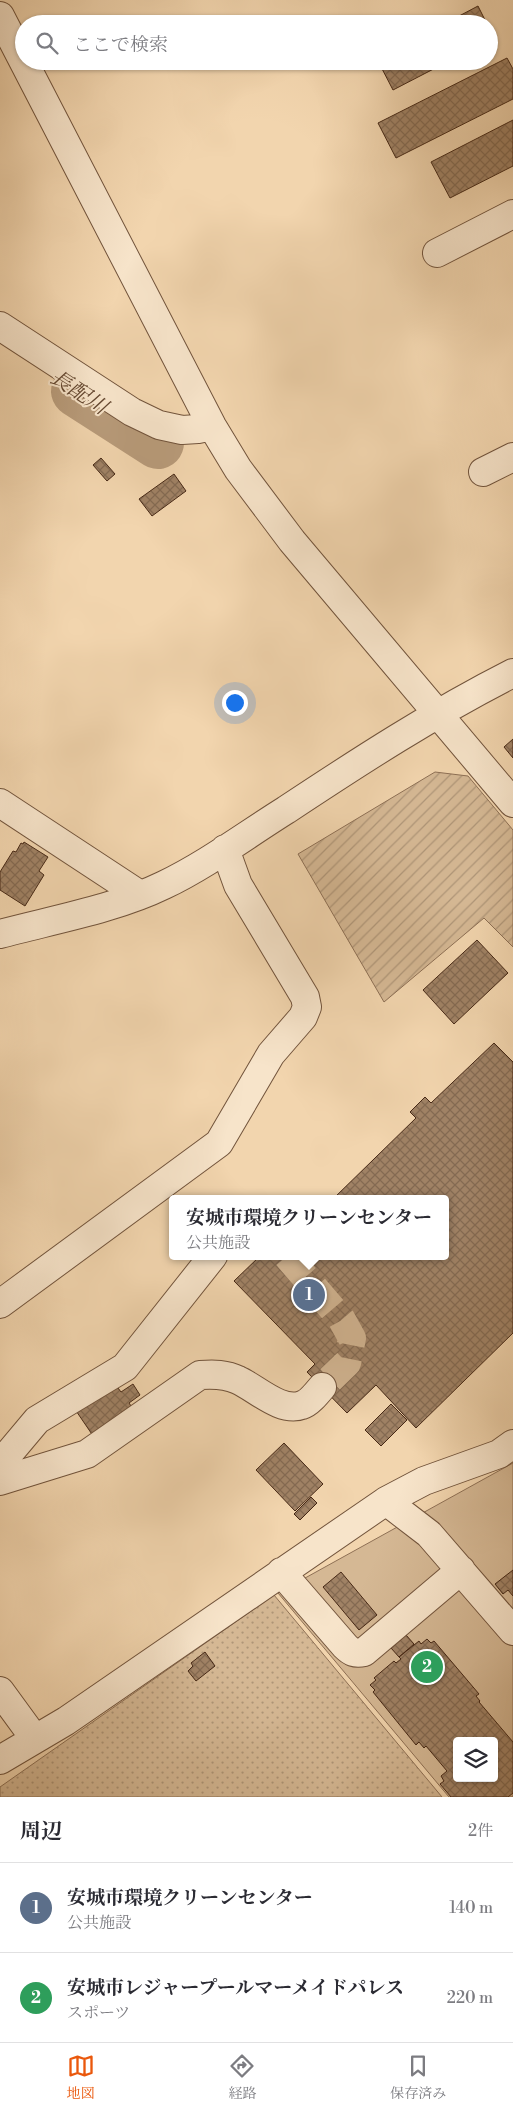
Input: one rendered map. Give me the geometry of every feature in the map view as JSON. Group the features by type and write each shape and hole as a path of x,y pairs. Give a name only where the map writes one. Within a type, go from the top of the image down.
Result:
{"street":[{"path":"0,16 15,45"},
{"path":"28,70 212,426 238,469 286,534 513,803"},
{"path":"437,254 513,214"},
{"path":"0,326 132,412 159,425 182,430 212,426"},
{"path":"484,472 513,457"},
{"path":"0,934 96,908 163,886 225,849 439,713 513,673"},
{"path":"0,803 140,894"},
{"path":"0,1304 219,1143 271,1054 303,1017 307,1007 304,997 238,886 225,849"},
{"path":"0,1464 37,1420 126,1367 210,1260"},
{"path":"0,1481 87,1454 200,1376 220,1374 238,1379 276,1402 292,1407 304,1405 322,1388"},
{"path":"0,1760 66,1721 386,1501 424,1481 498,1454 513,1444"},
{"path":"386,1501 429,1534 513,1631"},
{"path":"281,1572 345,1646 351,1652 357,1653 364,1652 460,1570"},
{"path":"0,1691 35,1739"}],"shaded area":[{"path":"435,772 468,776 513,830 513,947 484,918 384,1002 298,854"},
{"path":"513,1463 513,1797 449,1797 278,1593"},
{"path":"274,1595 442,1797 0,1797 0,1787"}],"building":[{"path":"478,6 482,15 461,15"},
{"path":"507,58 513,69 513,99 396,158 378,123 483,70 498,70 498,63"},
{"path":"383,70 432,70 393,90"},
{"path":"513,120 513,166 450,198 431,162"},
{"path":"101,458 115,474 107,481 93,465"},
{"path":"174,474 186,491 152,516 139,499"},
{"path":"513,739 513,758 504,747"},
{"path":"24,842 48,857 39,871 44,875 25,906 0,890 0,872 13,851 16,852 21,843 23,844"},
{"path":"477,940 508,973 454,1024 423,990"},
{"path":"494,1043 513,1062 513,1333 416,1428 376,1385 347,1413 307,1372 315,1364 234,1281 256,1260 449,1260 449,1195 337,1195 416,1118 410,1112 425,1097 431,1103"},
{"path":"107,1373 121,1392 133,1384 140,1395 129,1403 142,1422 102,1449 68,1399"},
{"path":"391,1404 407,1420 381,1446 365,1430"},
{"path":"284,1443 323,1484 295,1511 256,1470"},
{"path":"311,1497 317,1503 300,1520 294,1514"},
{"path":"513,1570 513,1596 508,1590 503,1594 495,1584"},
{"path":"341,1572 377,1615 359,1630 323,1587"},
{"path":"406,1635 414,1644 399,1657 391,1648"},
{"path":"427,1639 431,1643 434,1641 479,1694 476,1696 479,1702 513,1742 513,1793 508,1797 451,1797 440,1784 444,1781 441,1776 447,1771 426,1746 424,1748 419,1742 416,1745 373,1692 375,1690 370,1685 376,1680 374,1678 394,1661 396,1663 401,1659 399,1657 419,1641 421,1644"},
{"path":"205,1652 215,1666 196,1681 188,1671 193,1666 191,1663"}],"waterway":[{"name":"長配川","path":"77,391 158,443"}],"tunnel":[{"path":"290,1260 342,1320 352,1338 347,1363 322,1387"}],"place":[{"name":"安城市環境クリーンセンター","path":"309,1295"},
{"name":"安城市レジャープールマーメイドパレス","path":"427,1667"}]}
